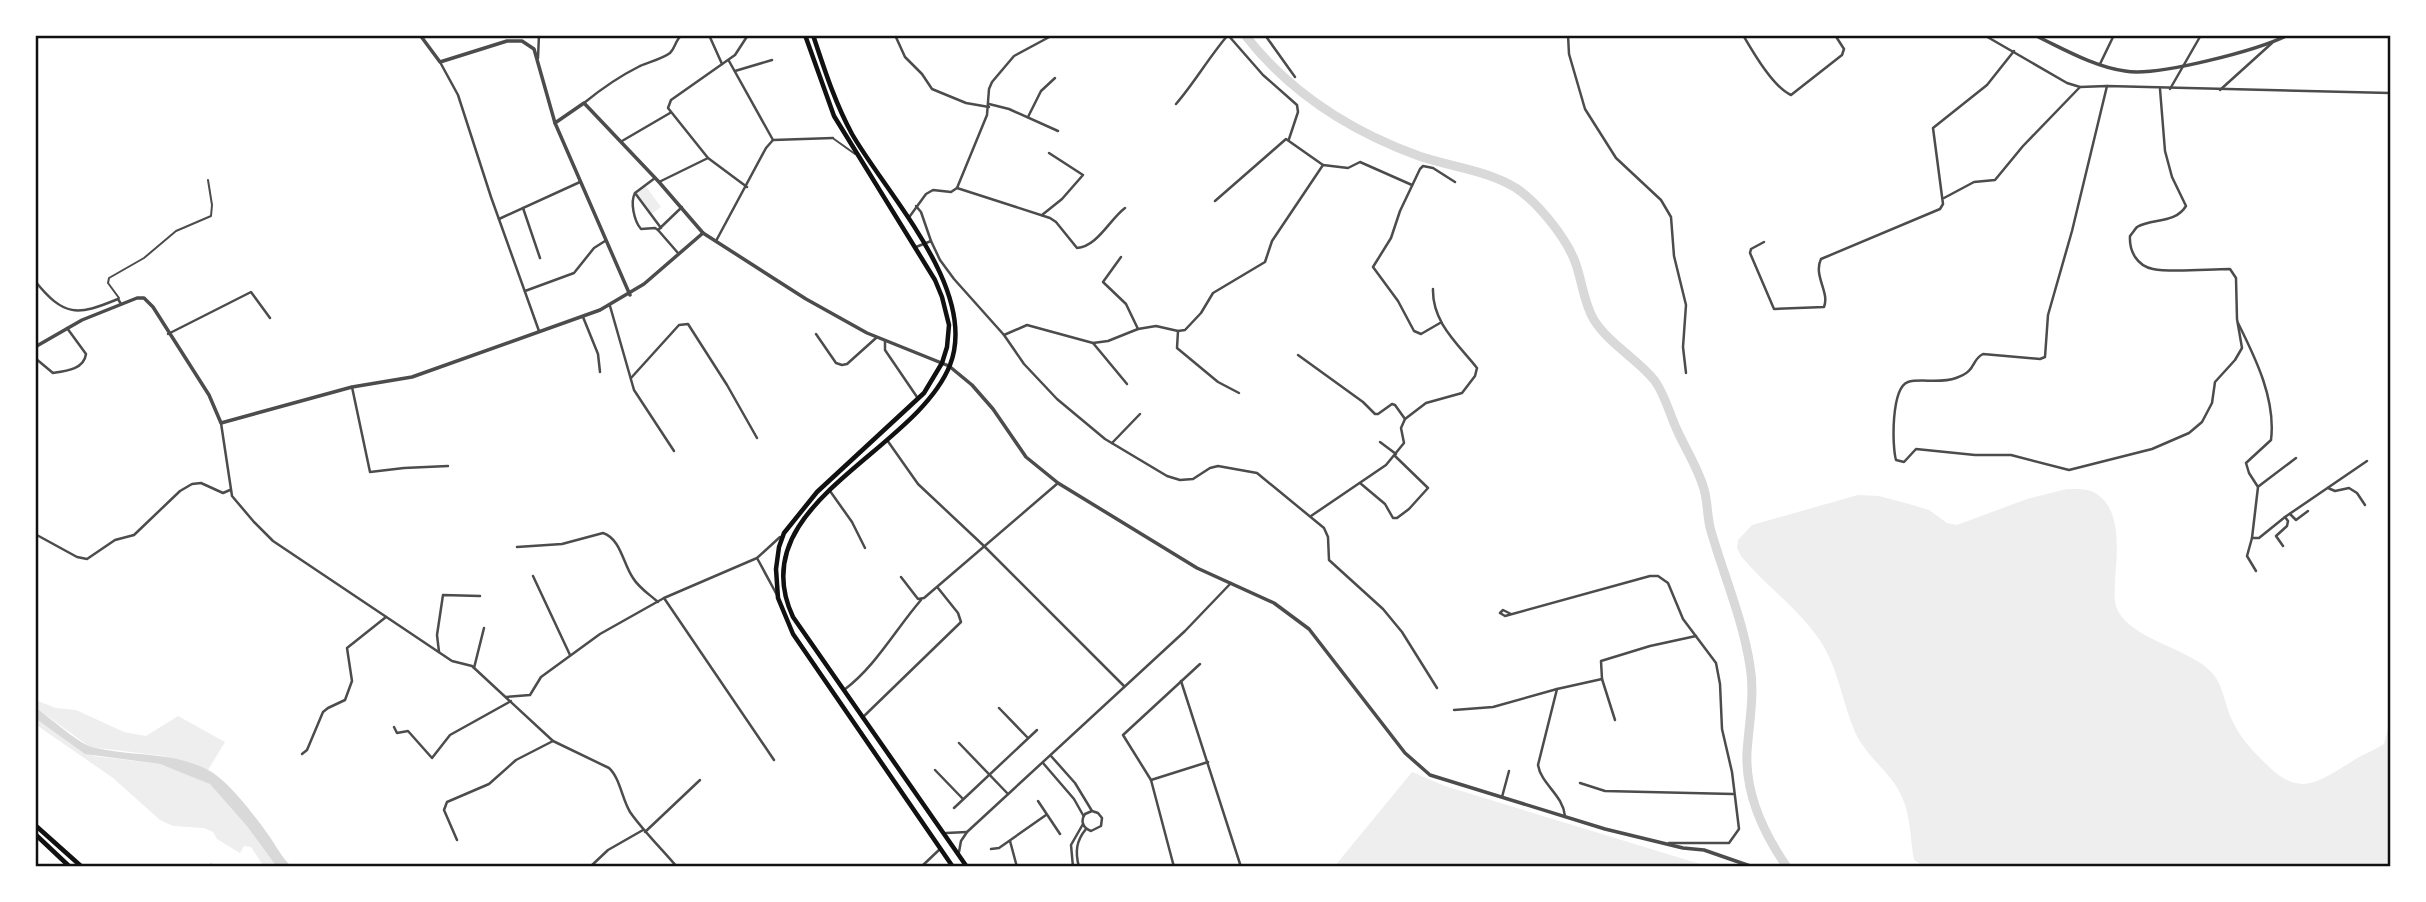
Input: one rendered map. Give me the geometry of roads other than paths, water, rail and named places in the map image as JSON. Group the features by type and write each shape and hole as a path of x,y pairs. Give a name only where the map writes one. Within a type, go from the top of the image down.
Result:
{"main road":[{"path":"805,35 834,116 934,280 947,311 949,334 942,363 935,378 918,399 817,492 784,533 776,569 778,598 793,634 953,867"},
{"path":"813,35 851,132 946,282 955,314 955,343 949,366 921,408 805,515 784,558 784,589 793,617 967,867"},
{"path":"830,688 839,683"},
{"path":"35,825 82,867"},
{"path":"35,835 70,867"}],"street":[{"path":"420,35 440,62 458,95 539,331"},
{"path":"538,58 539,35"},
{"path":"555,123 628,73 668,55 682,35"},
{"path":"709,35 723,64"},
{"path":"747,187 708,158 668,108 671,100 729,61 748,35"},
{"path":"895,35 905,57 932,89 966,103 1009,109 1058,131"},
{"path":"908,219 926,194 933,190 951,192 957,188 989,106 989,89 999,71 1014,56 1053,35"},
{"path":"1176,104 1208,58 1228,35 1263,75 1297,105 1298,111 1289,140"},
{"path":"1265,35 1295,77"},
{"path":"1568,35 1569,54 1582,104 1616,158 1661,200 1671,217 1674,256 1686,305 1683,347 1686,373"},
{"path":"1743,35 1759,61 1784,91 1791,95 1836,62 1844,52 1835,35"},
{"path":"1984,35 2067,83 2080,87 2391,94"},
{"path":"2034,35 2100,64 2138,73 2181,66 2272,43 2288,35"},
{"path":"2100,64 2114,35"},
{"path":"2170,89 2201,35"},
{"path":"440,62 514,40 531,46 538,58 555,123 630,295"},
{"path":"2219,90 2272,43"},
{"path":"1764,242 1751,249 1750,253 1774,309 1824,307 1827,300 1818,270 1821,259 1936,213 1943,204 1933,128 1987,85 2014,51"},
{"path":"734,72 772,60"},
{"path":"729,61 773,140"},
{"path":"1028,117 1046,84 1055,78"},
{"path":"2107,86 2072,231 2048,315 2045,356 2039,359 1983,354 1977,357 1970,372 1953,380 1905,384 1897,398 1896,406 1896,460 1904,462 1916,449 1928,448 1975,455 2011,455 2068,470 2129,456 2175,441 2202,422 2212,403 2216,382 2241,351 2236,278 2230,269 2151,269 2132,254 2130,236 2137,227 2171,218 2184,211 2186,206 2172,177 2165,152 2160,89"},
{"path":"1942,199 1974,182 1995,180 2023,146 2080,87"},
{"path":"584,103 704,233 806,299 876,338 949,366 972,385 993,408 1026,457 1058,483 1197,568 1274,603 1309,629 1420,769 1440,779 1565,816 1666,844 1704,850 1753,867"},
{"path":"621,142 670,113"},
{"path":"716,241 766,148 773,140 833,138 857,156"},
{"path":"1215,201 1283,139 1289,140 1324,165 1348,168 1360,162 1412,185"},
{"path":"1042,215 1062,199 1083,175 1049,153"},
{"path":"659,182 708,158"},
{"path":"1004,335 1027,325 1093,343 1156,326 1185,330 1213,293 1265,262 1272,241 1324,165"},
{"path":"1440,323 1421,334 1414,331 1398,301 1373,267 1391,238 1412,185 1423,166 1444,174 1455,182"},
{"path":"655,178 635,193 632,200 641,229 659,229"},
{"path":"120,301 108,283 109,278 144,258 167,237 211,216 208,180"},
{"path":"499,219 580,182"},
{"path":"957,188 1042,215 1056,222 1073,246 1082,248 1096,239 1114,216 1125,208"},
{"path":"635,193 680,255"},
{"path":"916,206 921,212 940,260 1004,335 1024,364 1057,399 1112,443 1167,476 1180,480 1193,479 1214,466 1257,473 1266,479 1327,532 1329,560 1383,609 1402,632 1437,688"},
{"path":"659,229 682,207"},
{"path":"523,208 540,258"},
{"path":"221,423 352,387 412,377 583,317 630,295 704,233"},
{"path":"524,291 574,273 590,251 606,240"},
{"path":"916,247 931,242"},
{"path":"1121,257 1103,282 1126,303 1138,329"},
{"path":"35,281 48,297 71,312 144,298 153,307 209,395 221,423 230,490 236,502 273,541 452,661 474,668 553,741 613,771 628,809 677,867"},
{"path":"1311,516 1386,465 1396,455 1404,443 1401,428 1405,419 1426,404 1462,393 1477,372 1477,368 1440,323 1434,307 1433,289"},
{"path":"168,334 251,292 270,318"},
{"path":"35,347 120,301"},
{"path":"610,306 634,390 674,451"},
{"path":"583,317 598,354 600,372"},
{"path":"2237,319 2261,372 2271,412 2271,440 2246,463 2258,487 2252,538 2247,556 2256,571"},
{"path":"631,378 679,325 688,324 757,438"},
{"path":"35,358 53,373 80,366 85,361 86,354 67,328"},
{"path":"1178,331 1177,348 1218,382 1239,393"},
{"path":"816,334 836,363 842,365 847,364 876,338"},
{"path":"885,341 885,351 918,399"},
{"path":"1093,343 1127,384"},
{"path":"1298,355 1363,402 1375,414 1392,404 1405,419"},
{"path":"352,387 370,472 448,466"},
{"path":"1112,443 1140,414"},
{"path":"887,440 918,484 1124,686"},
{"path":"1360,483 1385,505 1393,518 1404,514 1428,488 1380,442"},
{"path":"2258,487 2296,458"},
{"path":"2252,538 2259,538 2367,461"},
{"path":"35,534 77,557 87,559 115,540 134,535 180,491 192,484 201,483 223,493 230,490"},
{"path":"844,690 858,680 875,661 921,600 1058,483"},
{"path":"2328,488 2335,491 2349,488 2365,505"},
{"path":"830,491 852,522 865,548"},
{"path":"2290,514 2296,520 2308,511"},
{"path":"2283,547 2276,536 2287,526 2285,517"},
{"path":"517,547 562,544 603,533 609,535 617,544 634,579 658,602"},
{"path":"506,696 530,695 541,677 600,634 664,598 757,558 784,533"},
{"path":"757,558 778,598"},
{"path":"533,576 570,656"},
{"path":"1511,614 1658,576 1668,583 1680,614 1712,655 1717,668 1722,729 1732,772 1739,829 1729,843 1674,841 1666,844"},
{"path":"901,577 921,600"},
{"path":"958,854 961,841 967,832 1185,631 1231,583"},
{"path":"863,718 961,622 958,612 937,587"},
{"path":"439,652 437,635 443,595 480,596"},
{"path":"664,598 774,760"},
{"path":"302,754 307,750 323,712 345,700 352,681 347,648 386,617"},
{"path":"474,668 484,628"},
{"path":"1615,720 1602,678 1600,663 1604,658 1696,636"},
{"path":"1174,867 1151,780 1123,736 1200,664"},
{"path":"1454,710 1493,708 1602,678"},
{"path":"1181,681 1241,867"},
{"path":"1557,689 1538,765 1539,772 1563,805 1565,816"},
{"path":"394,727 397,733 408,731 432,758 450,735 511,701"},
{"path":"999,708 1028,738"},
{"path":"954,808 1037,730"},
{"path":"457,841 444,810 447,802 489,784 516,760 553,741"},
{"path":"959,743 1009,795"},
{"path":"1051,756 1075,783 1092,811 1100,815 1102,824 1094,831 1086,829 1083,824"},
{"path":"1151,780 1208,762"},
{"path":"1043,763 1074,799 1083,816 1083,824 1071,845 1073,867"},
{"path":"935,770 963,799"},
{"path":"1502,797 1509,771"},
{"path":"590,867 608,849 644,831 700,780"},
{"path":"1580,783 1605,791 1734,794"},
{"path":"1038,801 1060,835"},
{"path":"1083,816 1092,811"},
{"path":"990,849 999,848 1046,816"},
{"path":"1079,867 1077,844 1086,829"},
{"path":"943,833 967,832"},
{"path":"1010,841 1017,867"},
{"path":"921,867 940,849"},
{"path":"208,867 216,866"}],"waterway":[{"path":"1245,35 1281,75 1323,108 1394,146 1431,160 1493,177 1516,188 1541,210 1564,240 1574,259 1587,306 1594,320 1608,337 1655,381 1701,481 1711,531 1738,615 1750,666 1752,698 1747,752 1749,783 1764,827 1787,867"}]}
